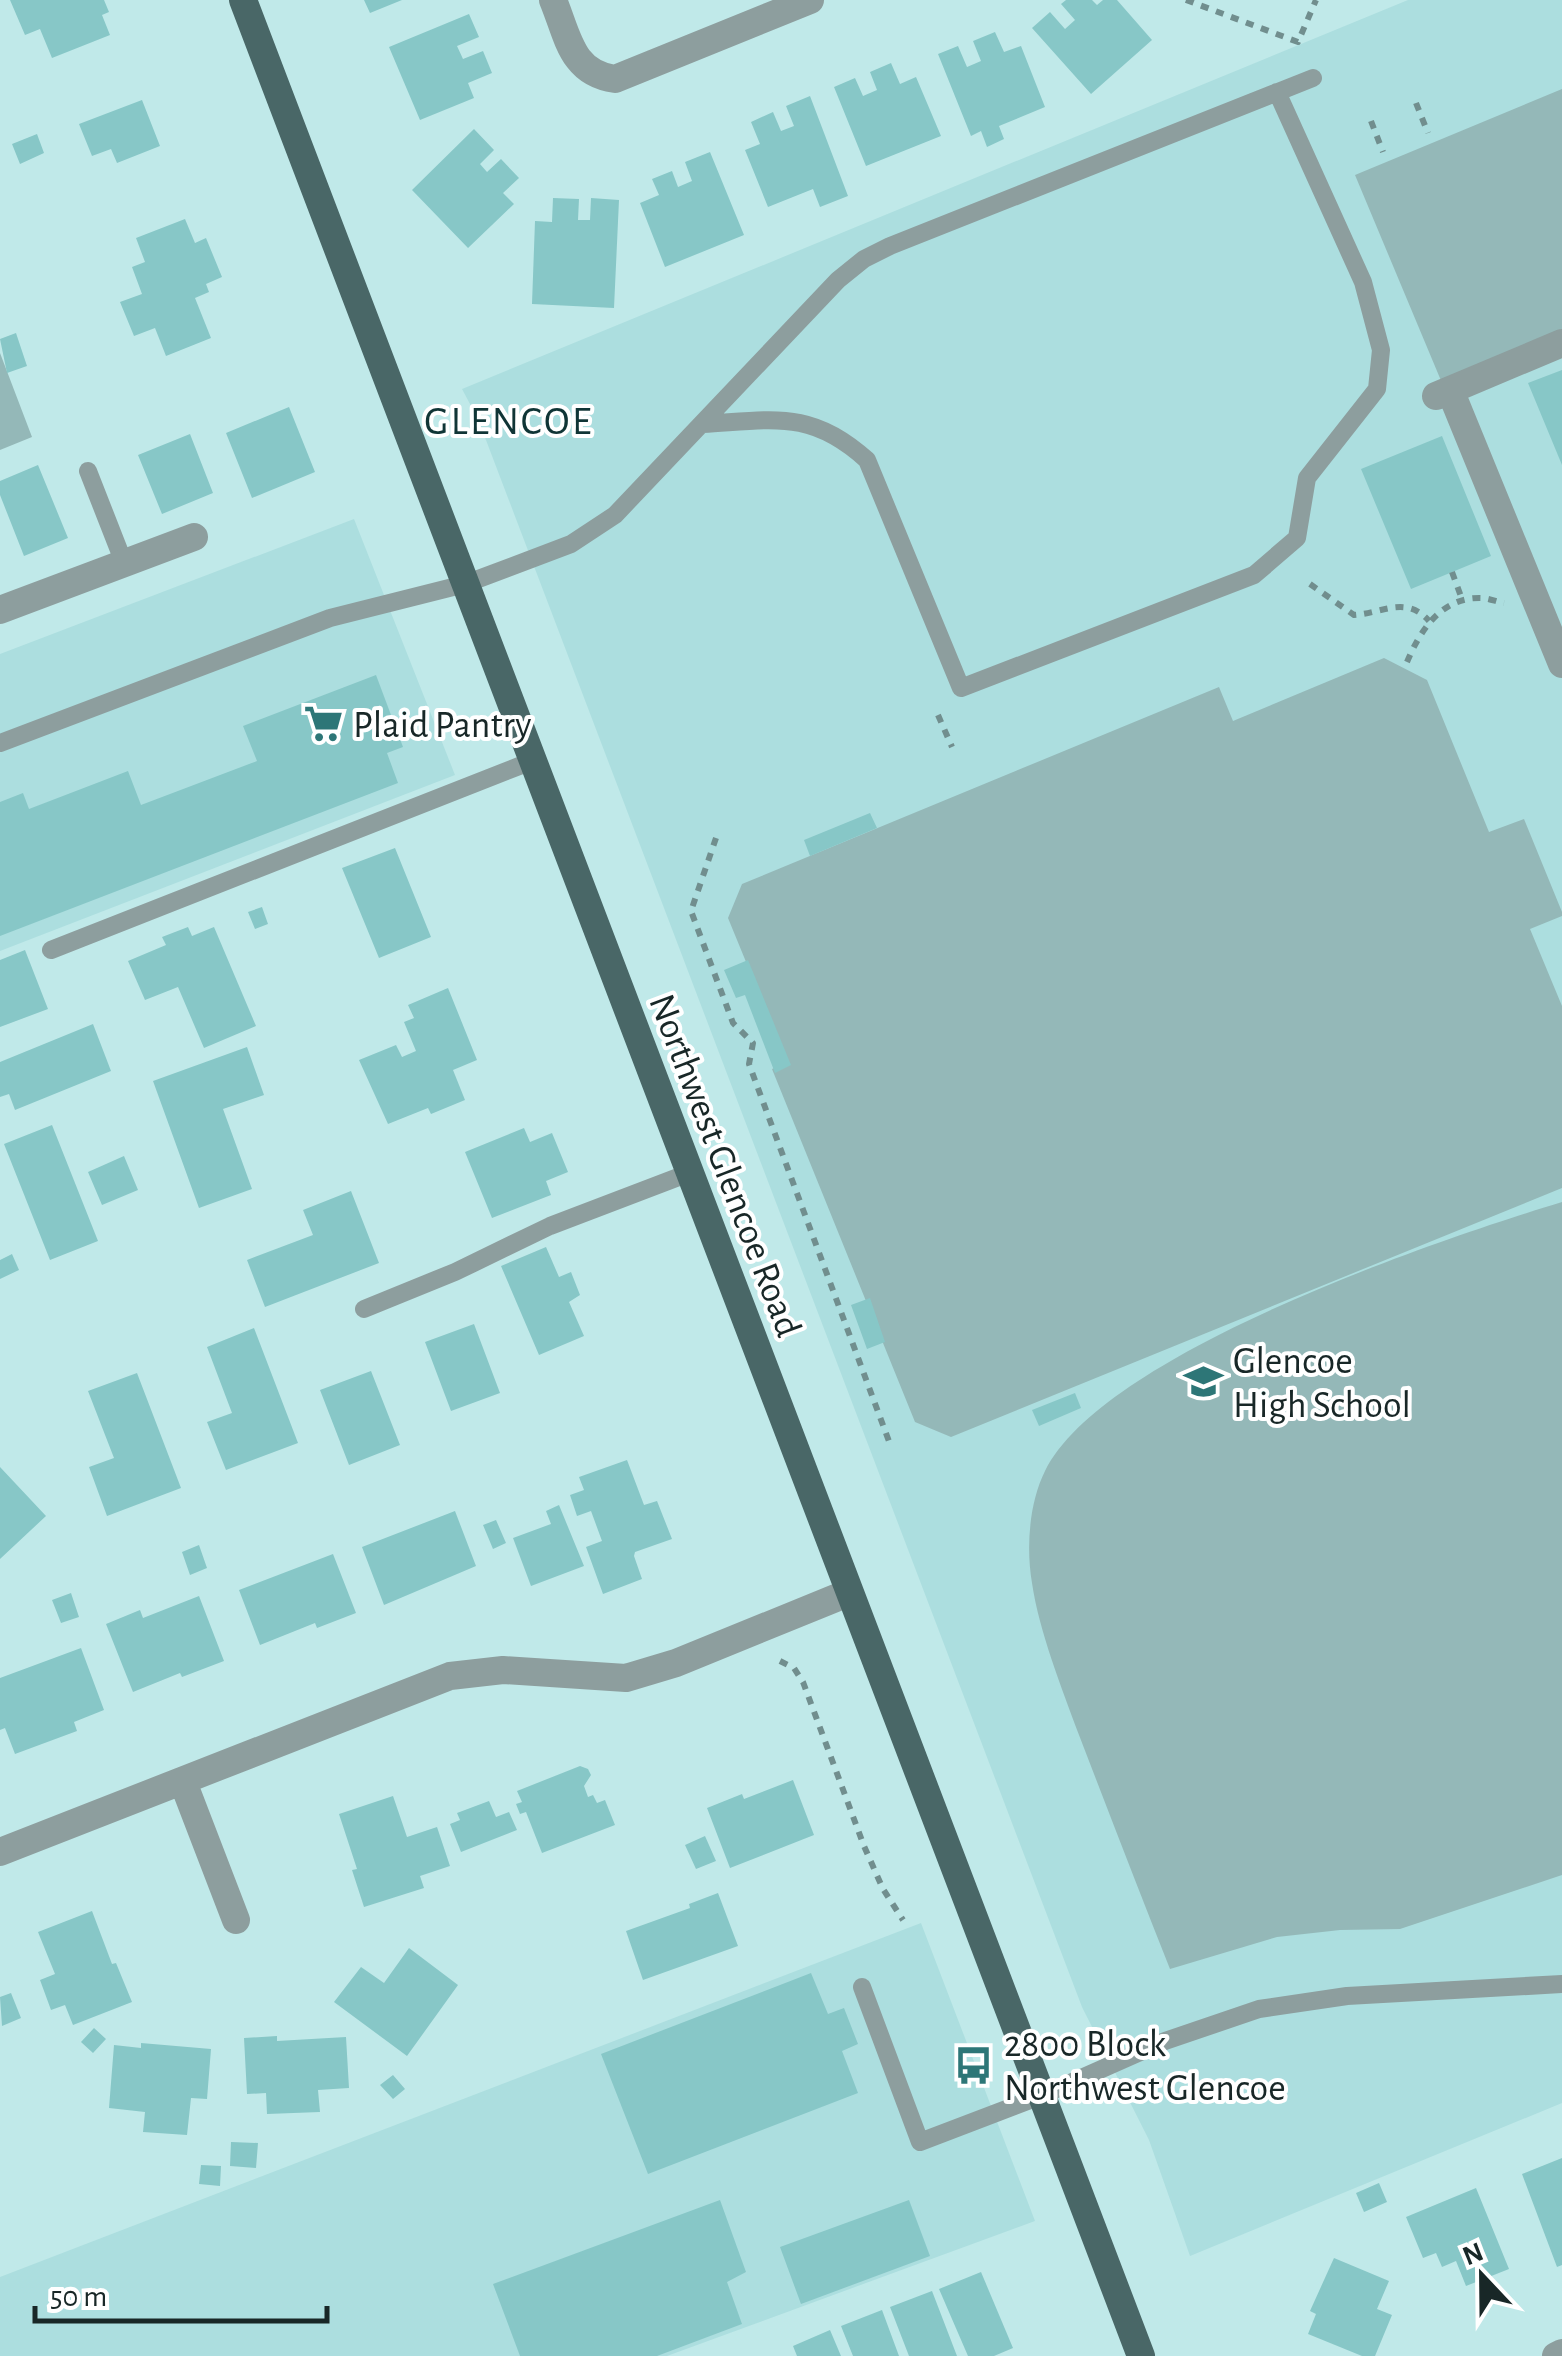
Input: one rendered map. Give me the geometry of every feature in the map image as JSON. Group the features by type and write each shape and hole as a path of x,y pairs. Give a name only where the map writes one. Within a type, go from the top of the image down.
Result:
{"main road":[{"name":"Northwest Glencoe Road","path":"243,0 1042,2095 1137,2355"}],"street":[{"path":"553,0 578,60 587,71 615,79 810,0"},
{"path":"1562,343 1442,394 1562,664"},
{"path":"0,610 194,537"},
{"path":"0,1852 450,1676 503,1670 626,1678 676,1664 848,1593"},
{"path":"184,1782 236,1920"}],"lane":[{"path":"0,743 330,618 465,584 593,532 616,515 838,280 864,259 1313,78"},
{"path":"703,424 788,419 840,436 867,460 962,688 1254,575 1297,538 1308,478 1377,388 1381,350 1363,282 1277,92"},
{"path":"88,471 124,563"},
{"path":"51,950 532,761"},
{"path":"364,1308 455,1272 550,1226 689,1173"},
{"path":"862,1987 920,2142 1042,2095 1164,2041 1258,2009 1347,1996 1562,1984"}],"path":[{"path":"1186,0 1298,42 1316,0"},
{"path":"1416,103 1428,134"},
{"path":"1371,121 1384,152"},
{"path":"1452,572 1464,602"},
{"path":"1310,584 1354,615 1404,605 1420,610 1429,621"},
{"path":"1408,662 1429,621 1464,602 1479,598 1509,602 1533,592"},
{"path":"938,715 952,747"},
{"path":"716,838 691,911 733,1024 754,1043 749,1064 890,1444"},
{"path":"793,1656 794,1668 840,1776 864,1846 883,1889 904,1920"},
{"path":"780,1661 794,1668"}],"shaded area":[{"name":"Glencoe High School","path":"1408,0 1562,0 1562,2103 1190,2256 1149,2140 1082,2007 478,419 462,389"},
{"path":"1562,89 1562,333 1442,383 1355,175"},
{"path":"0,353 32,437 0,450"},
{"path":"354,519 455,775 0,951 0,654"},
{"path":"1384,658 1427,680 1489,832 1524,819 1562,912 1562,916 1530,929 1562,1006 1562,1188 951,1437 915,1422 772,1069 787,1062 728,918 742,884 1219,687 1233,721"},
{"path":"1562,1202 1562,1875 1400,1929 1277,1937 1170,1969 1079,1735 1040,1621 1029,1541 1035,1497 1045,1471 1079,1427 1133,1385 1201,1344 1278,1306 1359,1273"},
{"path":"921,1923 1035,2221 667,2356 0,2356 0,2277"}],"building":[{"path":"10,0 104,0 109,12 102,15 110,35 52,58 40,29 25,35"},
{"path":"364,0 402,0 370,13"},
{"path":"1066,0 1092,0 1097,5 1103,0 1117,0 1152,40 1091,94 1032,28 1050,12 1065,29 1075,20 1061,4"},
{"path":"469,14 479,37 457,46 463,59 483,51 492,73 468,83 474,98 420,120 389,47"},
{"path":"995,32 1004,52 1021,46 1045,107 999,126 1004,139 987,147 981,131 971,136 938,54 958,46 967,67 981,61 973,41"},
{"path":"891,63 900,84 916,77 941,136 866,166 834,87 855,78 863,96 877,90 870,72"},
{"path":"810,96 848,196 820,207 813,189 768,207 745,150 760,144 751,122 773,112 781,131 794,126 786,106"},
{"path":"142,100 160,146 117,163 111,149 92,156 79,124"},
{"path":"474,129 494,150 480,164 487,172 501,159 519,178 503,193 514,204 468,248 412,190"},
{"path":"37,134 44,153 20,164 12,144"},
{"path":"710,152 744,235 665,267 640,203 659,195 652,179 672,171 678,187 692,181 685,162"},
{"path":"553,198 579,199 578,220 590,220 591,198 619,200 614,308 532,304 535,221 552,222"},
{"path":"185,219 195,243 206,238 222,277 206,284 209,292 195,298 211,338 166,356 155,328 134,336 120,302 142,294 132,267 145,262 136,238"},
{"path":"16,333 27,366 7,373 0,339"},
{"path":"1562,370 1562,465 1528,383"},
{"path":"289,407 315,472 252,498 226,433"},
{"path":"190,434 213,493 162,514 138,455"},
{"path":"1442,436 1491,556 1411,589 1361,469"},
{"path":"38,465 68,538 24,556 0,495 0,481"},
{"path":"376,675 403,747 387,753 398,783 0,936 0,802 23,793 29,809 128,771 141,805 257,761 243,726"},
{"path":"870,813 877,828 810,856 804,840"},
{"path":"395,848 431,937 379,958 342,868"},
{"path":"262,907 268,924 255,929 248,912"},
{"path":"188,927 192,936 214,927 256,1026 204,1048 178,987 145,1000 128,961 166,945 162,937"},
{"path":"25,950 48,1009 0,1027 0,960"},
{"path":"748,960 791,1065 775,1073 745,995 736,998 724,970"},
{"path":"448,988 477,1060 453,1070 465,1100 431,1114 428,1108 388,1124 359,1060 396,1045 402,1057 416,1051 404,1022 414,1018 408,1005"},
{"path":"93,1024 111,1071 15,1110 9,1094 0,1097 0,1062"},
{"path":"247,1047 264,1095 223,1109 252,1189 199,1208 153,1081"},
{"path":"52,1125 98,1241 50,1260 4,1144"},
{"path":"524,1128 530,1142 552,1133 568,1172 546,1181 551,1195 492,1218 465,1152"},
{"path":"124,1156 138,1190 102,1205 88,1172"},
{"path":"351,1191 379,1263 265,1307 247,1260 313,1235 303,1210"},
{"path":"546,1247 559,1277 571,1272 580,1295 569,1302 584,1336 539,1355 501,1266"},
{"path":"12,1254 19,1270 0,1279 0,1260"},
{"path":"870,1298 885,1342 867,1349 851,1305"},
{"path":"474,1324 500,1393 451,1411 425,1342"},
{"path":"254,1328 298,1443 226,1470 207,1422 232,1413 207,1347"},
{"path":"371,1371 400,1445 349,1465 320,1390"},
{"path":"137,1373 181,1488 107,1516 89,1467 114,1458 88,1391"},
{"path":"1075,1393 1081,1408 1039,1426 1032,1410"},
{"path":"627,1460 644,1505 657,1501 672,1539 635,1552 642,1579 603,1594 586,1547 602,1541 591,1511 577,1516 570,1495 584,1490 579,1477"},
{"path":"0,1467 46,1516 0,1559"},
{"path":"559,1505 584,1566 531,1586 513,1538 551,1524 546,1511"},
{"path":"455,1511 476,1566 384,1605 362,1547"},
{"path":"496,1520 506,1543 493,1549 483,1525"},
{"path":"199,1545 207,1568 190,1575 182,1552"},
{"path":"333,1554 356,1613 317,1628 315,1623 260,1645 239,1590"},
{"path":"71,1593 79,1617 61,1623 52,1600"},
{"path":"199,1596 224,1661 133,1692 106,1624 140,1610 143,1618"},
{"path":"81,1648 104,1710 74,1722 77,1731 15,1754 5,1728 0,1730 0,1678"},
{"path":"580,1766 591,1775 584,1786 588,1797 593,1795 597,1803 605,1800 615,1825 542,1853 526,1812 520,1814 516,1804 522,1802 517,1791"},
{"path":"793,1780 814,1835 730,1868 707,1808"},
{"path":"393,1796 407,1837 437,1827 450,1866 420,1876 424,1888 364,1907 352,1870 357,1869 339,1814"},
{"path":"489,1801 496,1817 509,1812 517,1830 461,1852 450,1824 460,1820 457,1813"},
{"path":"705,1836 716,1861 696,1869 685,1845"},
{"path":"718,1893 738,1946 643,1980 626,1931 690,1908 689,1904"},
{"path":"92,1911 112,1964 116,1963 132,2002 73,2025 65,2005 51,2010 40,1980 55,1974 38,1932"},
{"path":"409,1948 458,1985 407,2056 334,2002 361,1967 384,1983"},
{"path":"811,1973 828,2014 844,2008 858,2044 842,2051 858,2093 648,2174 601,2054"},
{"path":"11,1993 21,2018 2,2026 0,1997"},
{"path":"94,2028 106,2039 93,2053 81,2042"},
{"path":"277,2036 277,2041 346,2037 349,2088 318,2090 320,2112 267,2114 266,2093 247,2094 244,2038"},
{"path":"141,2043 211,2049 207,2099 191,2098 187,2135 143,2132 145,2112 109,2108 114,2045 141,2048"},
{"path":"393,2075 405,2089 393,2099 380,2085"},
{"path":"231,2142 258,2143 256,2168 230,2166"},
{"path":"1562,2158 1562,2265 1557,2267 1522,2174"},
{"path":"201,2165 221,2166 220,2186 199,2184"},
{"path":"1379,2183 1387,2202 1364,2212 1356,2193"},
{"path":"1476,2188 1509,2269 1466,2286 1456,2261 1442,2267 1436,2253 1423,2258 1406,2217"},
{"path":"720,2200 746,2272 727,2282 742,2324 657,2356 520,2356 493,2284"},
{"path":"909,2200 930,2256 801,2304 780,2247"},
{"path":"1334,2258 1389,2281 1377,2309 1392,2315 1375,2356 1362,2356 1308,2334 1316,2314 1310,2311"},
{"path":"981,2272 1013,2348 994,2356 968,2356 939,2289"},
{"path":"932,2291 957,2356 909,2356 890,2307"},
{"path":"882,2310 899,2356 853,2356 841,2326"},
{"path":"830,2330 841,2356 797,2356 793,2346"}],"place":[{"name":"Plaid Pantry","path":"323,724"},
{"name":"Glencoe High School","path":"1203,1382"},
{"name":"2800 Block Northwest Glencoe","path":"974,2065"}],"district":[{"name":"GLENCOE","path":"509,420"}]}
